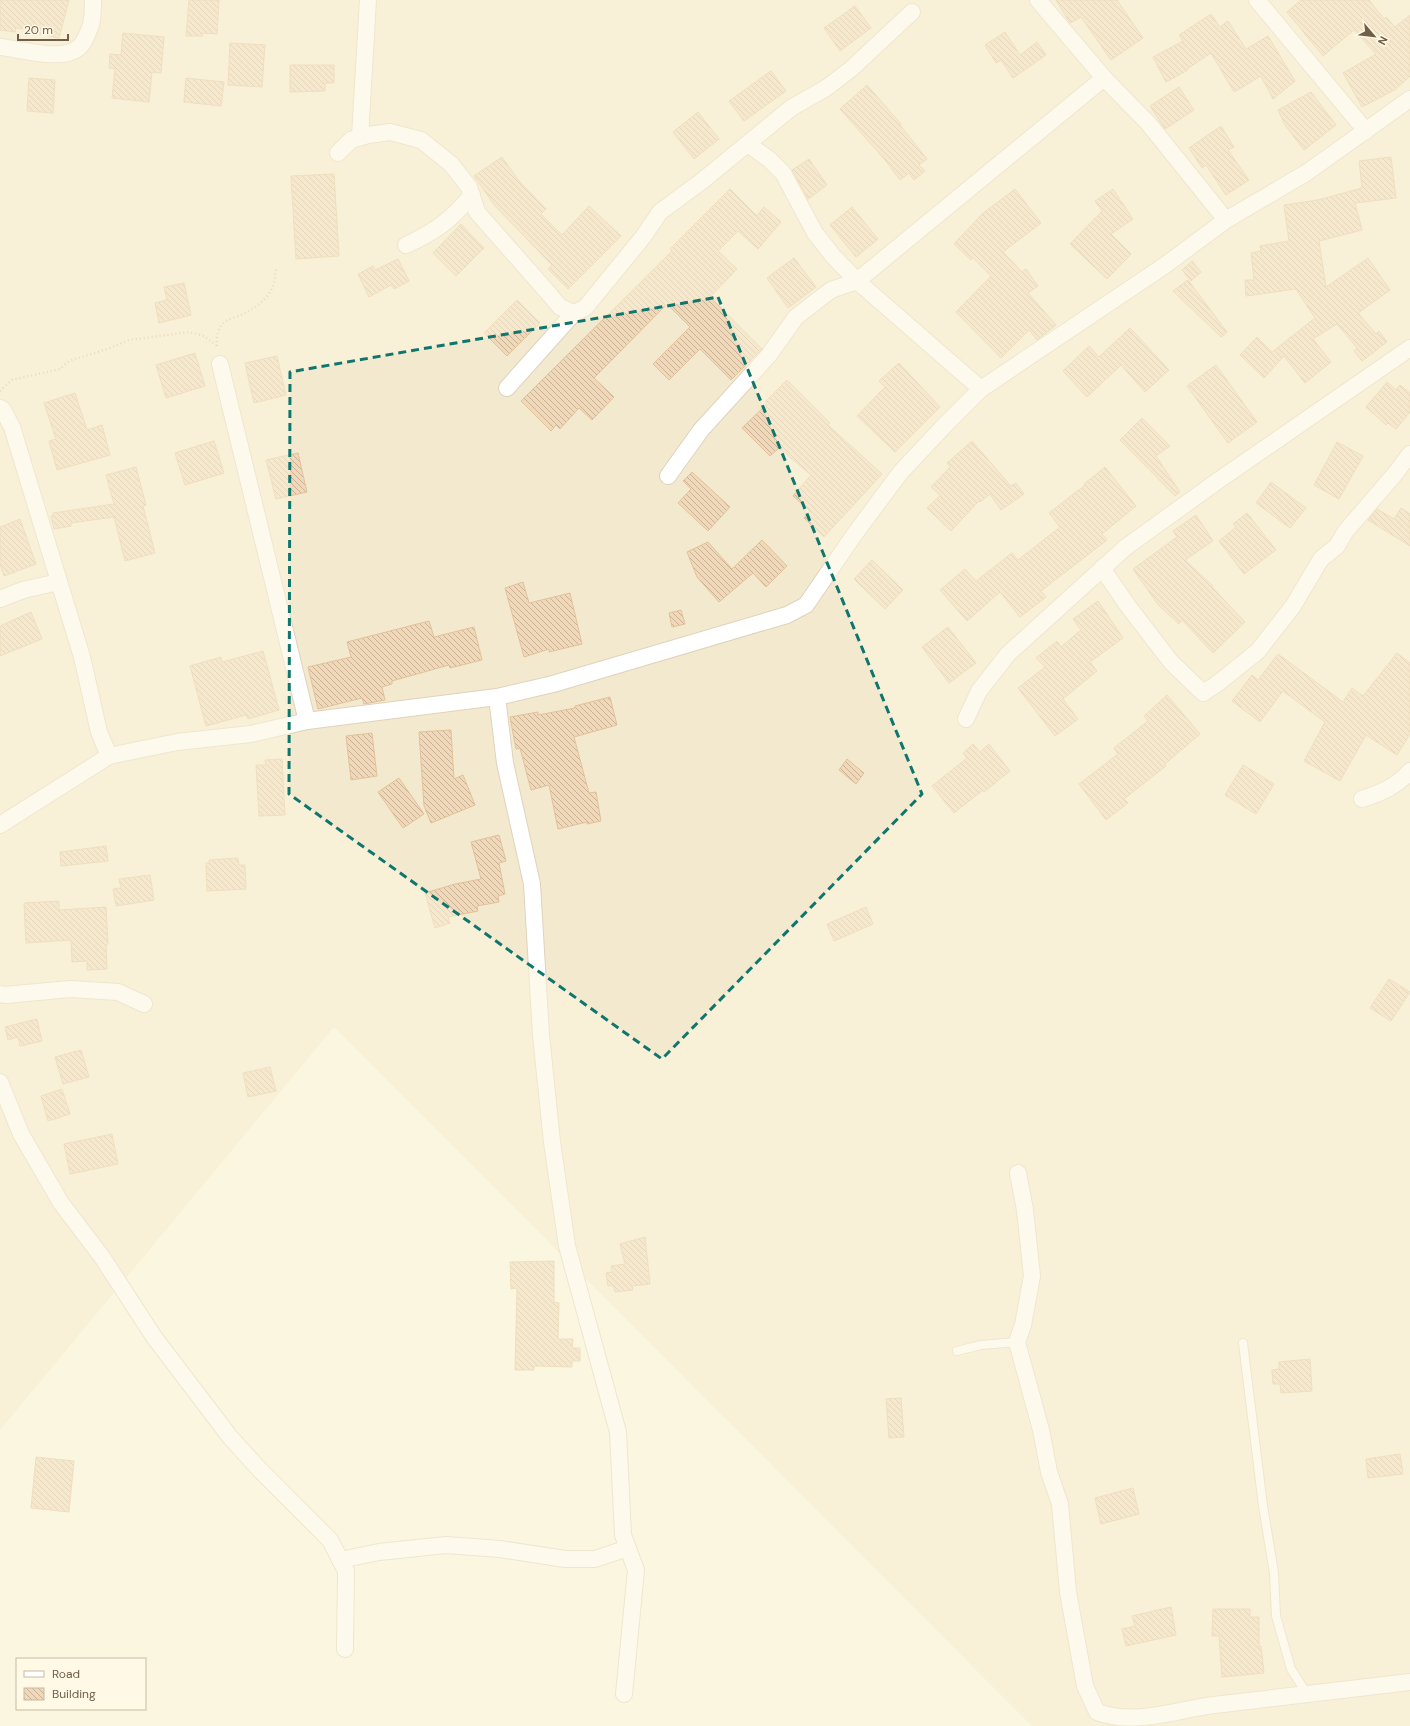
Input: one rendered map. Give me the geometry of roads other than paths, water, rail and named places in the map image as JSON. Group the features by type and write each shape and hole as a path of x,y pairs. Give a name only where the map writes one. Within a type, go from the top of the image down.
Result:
{"street":[{"path":"0,47 56,55 70,53 78,49 91,24 93,0"},
{"path":"360,137 368,0"},
{"path":"1038,0 1104,78 1148,123 1226,220"},
{"path":"1257,0 1366,131"},
{"path":"507,388 574,313 585,308 601,290 643,237 660,212 702,181 791,108 826,88 851,69 912,12"},
{"path":"668,476 701,430 769,355 796,317 831,290 857,281 1104,78"},
{"path":"0,825 109,756 177,742 251,734 307,721 497,697 553,684 787,614 806,605 854,535 900,473 943,427 982,390 1164,266 1226,220 1306,173 1410,100"},
{"path":"338,153 351,140 390,132 421,140 451,164 469,187 477,212 560,307 574,313"},
{"path":"748,144 770,160 784,173 815,233 833,256 857,281 982,390"},
{"path":"406,245 432,233 449,220 472,195"},
{"path":"966,719 979,691 1008,654 1126,547 1219,480 1410,348"},
{"path":"220,364 307,721"},
{"path":"0,408 3,410 12,427 82,657 99,732 109,756"},
{"path":"1102,568 1128,606 1171,662 1203,693 1218,684 1258,651 1292,606 1321,559 1337,546 1345,532 1394,476 1410,454"},
{"path":"0,599 23,590 59,582"},
{"path":"497,697 504,763 532,884 541,1035 552,1142 567,1246 618,1432 623,1535 636,1570 624,1694"},
{"path":"1362,799 1386,791 1404,778 1410,771"},
{"path":"0,994 5,995 70,988 118,992 144,1004"},
{"path":"0,1082 21,1134 61,1203 102,1258 154,1337 230,1437 260,1470 330,1540 346,1571 345,1649"},
{"path":"1018,1173 1025,1210 1032,1276 1023,1325 1017,1342 1041,1430 1049,1472 1060,1504 1068,1592 1085,1686 1097,1712 1110,1717 1140,1719 1211,1706 1410,1682"},
{"path":"340,1560 378,1552 446,1545 500,1549 565,1559 595,1559 628,1548"}],"lane":[{"path":"957,1351 981,1345 1017,1342"},
{"path":"1243,1343 1263,1506 1274,1573 1276,1616 1291,1669 1307,1694"}]}
